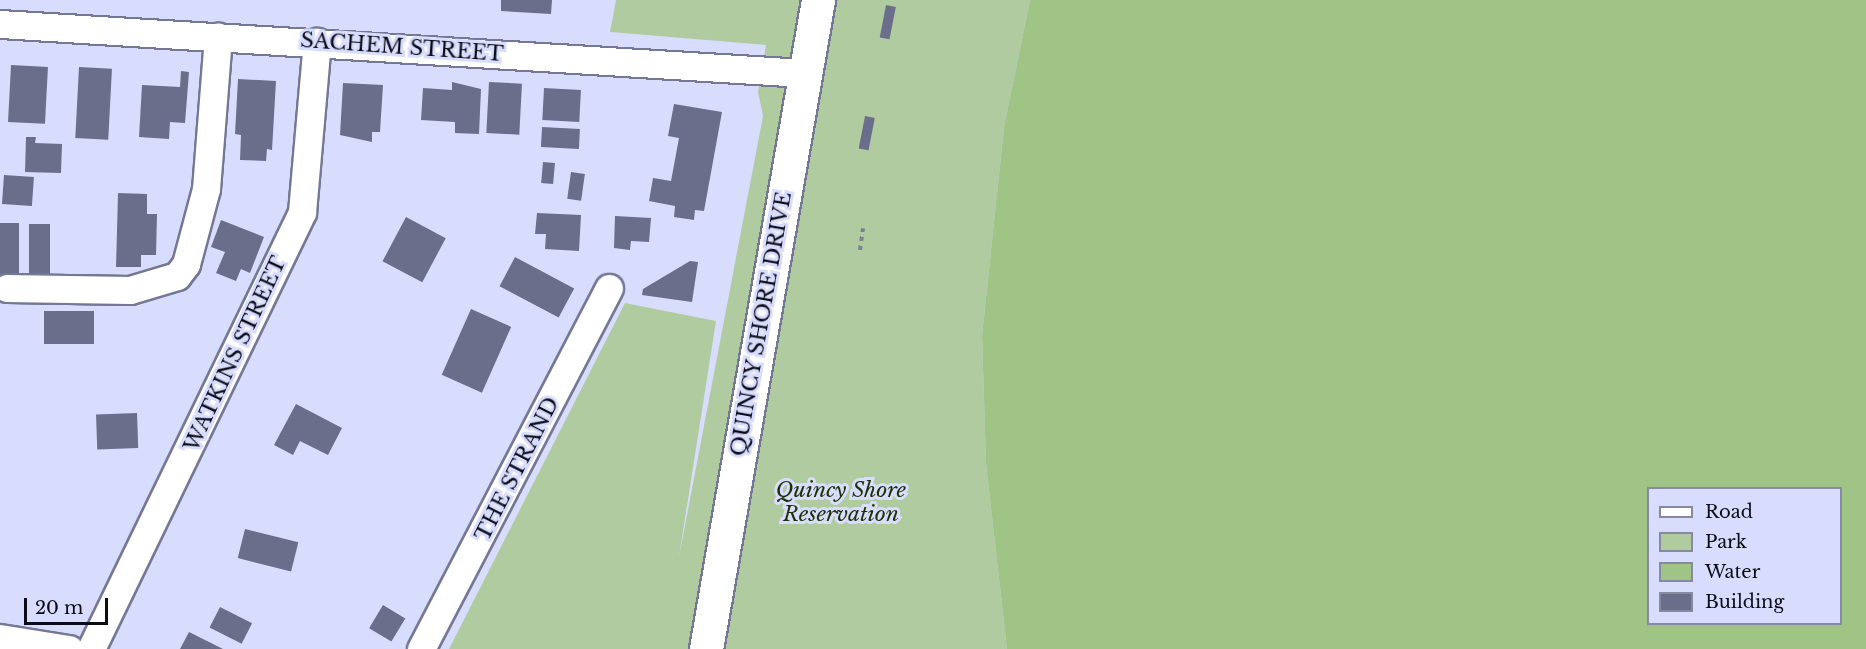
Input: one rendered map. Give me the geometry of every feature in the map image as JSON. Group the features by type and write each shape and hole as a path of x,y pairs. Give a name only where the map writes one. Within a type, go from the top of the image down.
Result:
{"main road":[{"name":"QUINCY SHORE DRIVE","path":"706,649 803,73 818,0"}],"street":[{"name":"SACHEM STREET","path":"0,24 803,73"},
{"path":"7,288 130,290 177,276 186,264 206,189 218,36"},
{"name":"WATKINS STREET","path":"90,649 302,212 317,42"},
{"name":"THE STRAND","path":"421,649 609,288"},
{"path":"0,639 69,649"}],"path":[{"path":"860,250 863,228"}],"green space":[{"name":"Quincy Shore Reservation","path":"616,0 1030,0 1004,127 982,336 986,464 1007,649 449,649 625,303 716,321 679,557 763,116 758,92 766,45 610,32"}],"water":[{"path":"1030,0 1866,0 1866,649 1007,649 986,464 982,336 1004,127"}],"building":[{"path":"501,0 552,0 551,14 501,11"},
{"path":"886,5 896,7 890,39 880,37"},
{"path":"11,65 48,67 45,124 8,122"},
{"path":"79,67 112,69 108,140 75,138"},
{"path":"181,71 189,72 185,123 170,122 169,139 139,137 142,85 180,87"},
{"path":"238,79 276,81 272,150 267,149 266,161 240,160 241,135 235,134"},
{"path":"452,82 481,89 479,134 455,133 455,122 421,120 423,88 452,90"},
{"path":"489,82 522,84 519,135 486,133"},
{"path":"343,83 383,85 380,132 372,132 372,142 340,135"},
{"path":"544,88 581,90 579,122 542,120"},
{"path":"674,104 722,112 704,211 695,210 694,220 674,217 675,206 649,201 653,178 671,181 679,138 668,136"},
{"path":"865,116 875,118 869,150 859,148"},
{"path":"542,127 580,129 579,149 541,147"},
{"path":"26,137 36,137 35,143 62,144 61,173 25,172"},
{"path":"543,162 555,163 553,184 541,183"},
{"path":"571,172 585,174 581,201 567,199"},
{"path":"4,175 34,177 32,206 2,204"},
{"path":"118,193 147,194 147,214 157,214 156,255 141,255 141,267 116,267"},
{"path":"537,213 581,215 579,251 545,249 546,234 535,234"},
{"path":"615,216 651,218 649,242 631,241 630,250 614,248"},
{"path":"406,217 446,238 422,282 383,261"},
{"path":"221,220 264,237 250,273 241,269 236,281 216,273 225,252 211,247"},
{"path":"0,223 19,223 19,274 0,274"},
{"path":"29,224 50,224 50,275 29,275"},
{"path":"515,257 574,288 559,318 500,286"},
{"path":"690,261 698,262 692,302 642,295 643,289"},
{"path":"471,309 511,327 482,393 442,375"},
{"path":"44,311 94,311 94,344 44,344"},
{"path":"296,404 342,428 328,455 300,441 293,455 274,445"},
{"path":"137,413 138,448 97,449 96,414"},
{"path":"245,529 298,542 291,571 238,558"},
{"path":"383,605 405,618 391,642 369,628"},
{"path":"220,607 252,623 242,644 210,627"},
{"path":"189,632 223,649 180,649"}]}
